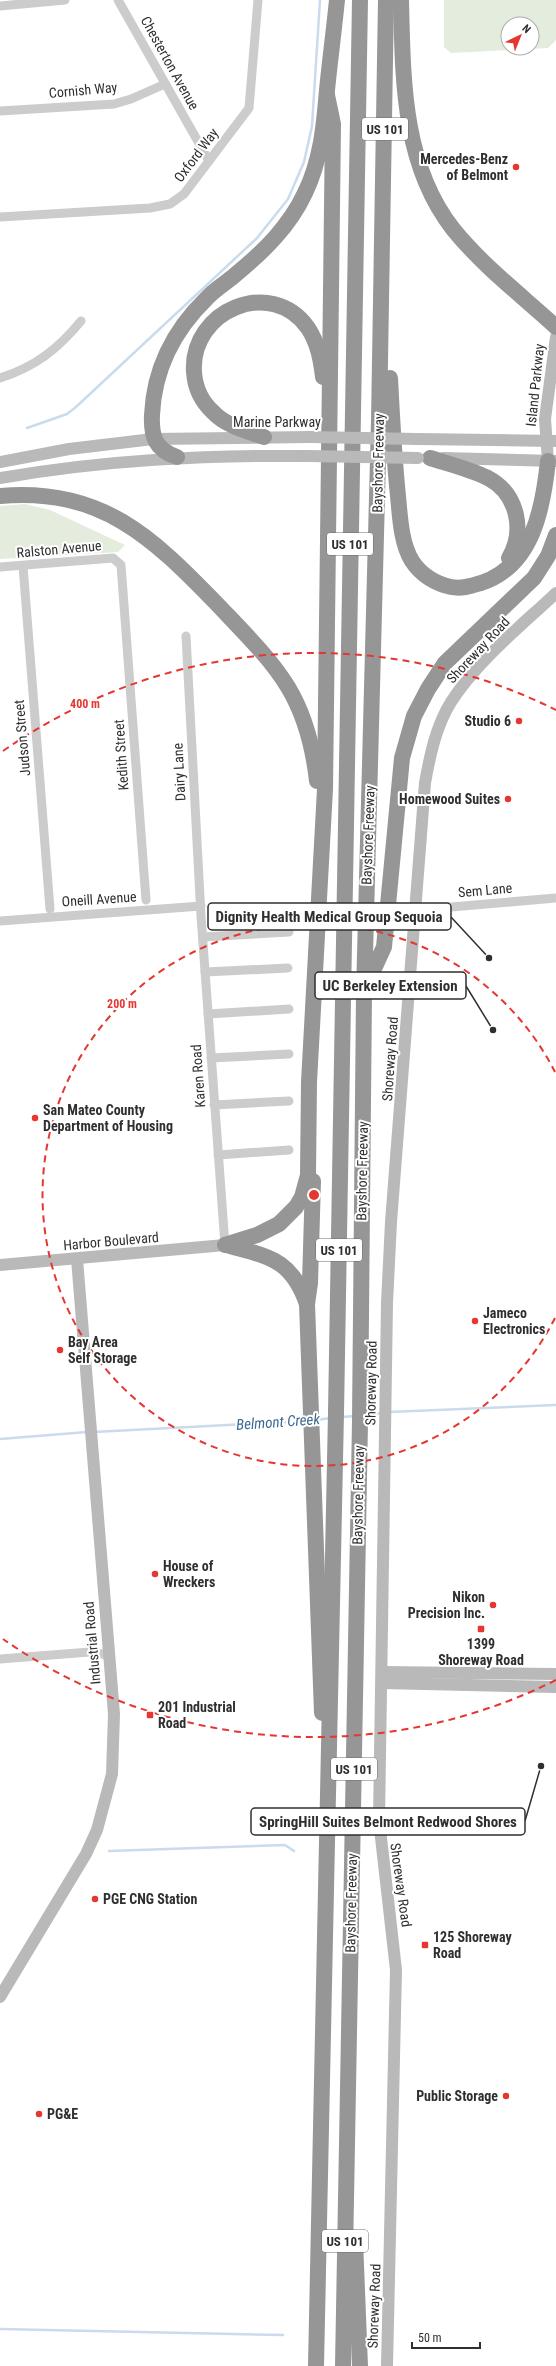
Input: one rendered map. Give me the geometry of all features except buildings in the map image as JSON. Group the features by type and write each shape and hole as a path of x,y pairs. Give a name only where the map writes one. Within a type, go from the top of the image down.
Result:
{"highway":[{"path":"176,457 162,450 153,439 151,424 154,394 167,352 182,326 197,308 260,253 291,219 305,193 316,164 323,134 337,0"},
{"name":"Bayshore Freeway","path":"315,2362 329,1806 360,0"},
{"name":"Bayshore Freeway","path":"343,2366 360,1415 364,993 383,259 386,0"},
{"path":"401,0 406,105 418,162 430,192 441,212 466,244 556,335"},
{"path":"327,95 332,124 331,397 328,412"},
{"path":"383,259 400,517 407,549 420,571 443,585 468,587 487,581 514,563 527,544 541,505 552,461"},
{"path":"225,1245 257,1235 279,1224 292,1212 302,1197 308,1175 309,1082 322,825 326,789 328,412 319,353 307,327 293,314 274,305 260,303 234,307 212,321 198,342 194,365 194,378 198,391 213,412 224,421 264,437"},
{"path":"424,458 490,479 500,486 514,506 518,528 514,549 500,570 487,581"},
{"path":"0,496 32,494 71,500 91,506 140,532 180,566 270,660 294,696 311,742 322,825"},
{"path":"364,993 384,947 402,758 414,716 428,689 445,664 534,578 548,556 556,534"},
{"path":"309,1082 314,1136 310,1283 307,1304 320,1686 329,1806"},
{"path":"225,1245 255,1252 278,1262 296,1278 307,1304"},
{"path":"348,2117 358,2296 360,2366"}],"street":[{"path":"0,6 65,0"},
{"name":"Chesterton Avenue","path":"118,0 209,161"},
{"name":"Oxford Way","path":"0,217 150,208 170,204 184,194 247,113 251,103 258,0"},
{"name":"Cornish Way","path":"0,111 114,104 131,99 165,84"},
{"path":"0,378 28,368 54,351 81,321"},
{"name":"Island Parkway","path":"552,461 547,394 556,335"},
{"name":"Marine Parkway","path":"0,462 75,448 153,439 310,437 550,441"},
{"path":"0,478 109,462 176,457 308,456 552,461"},
{"name":"Ralston Avenue","path":"0,567 113,558 119,561"},
{"name":"Kedith Street","path":"119,561 122,569 146,900"},
{"name":"Judson Street","path":"23,566 50,909"},
{"name":"Shoreway Road","path":"387,2366 396,1970 379,1820 389,1262 425,782 429,757 437,731 451,702 469,679 556,593"},
{"name":"Dairy Lane","path":"186,636 201,906"},
{"name":"Sem Lane","path":"416,910 556,898"},
{"name":"Oneill Avenue","path":"0,922 201,906"},
{"name":"Karen Road","path":"201,906 225,1245"},
{"path":"203,937 289,932"},
{"path":"205,972 288,968"},
{"path":"208,1014 289,1009"},
{"path":"211,1058 288,1054"},
{"path":"214,1105 289,1101"},
{"path":"218,1155 289,1150"},
{"name":"Harbor Boulevard","path":"0,1265 225,1245"},
{"name":"Industrial Road","path":"0,1996 86,1854 97,1830 112,1774 114,1714 77,1259"},
{"path":"0,1659 90,1652 108,1655"},
{"path":"382,1678 556,1674"},
{"path":"382,1678 556,1687"}],"green space":[{"path":"444,0 556,0 556,40 548,48 540,48 540,16 500,16 500,50 451,53 444,47"},
{"path":"25,504 50,510 125,545 118,552 0,559 0,506"}],"waterway":[{"path":"27,428 67,414 76,407 257,238 288,199 304,162 312,126 320,0"},
{"name":"Belmont Creek","path":"389,1412 556,1405"},
{"name":"Belmont Creek","path":"366,1415 383,1413"},
{"name":"Belmont Creek","path":"342,1417 355,1416"},
{"name":"Belmont Creek","path":"316,1420 331,1418"},
{"name":"Belmont Creek","path":"94,1432 305,1421"},
{"name":"Belmont Creek","path":"0,1439 87,1432"},
{"path":"109,1851 285,1845 294,1851"},
{"path":"0,2329 283,2335"}],"place":[{"name":"Mercedes-Benz of Belmont","path":"516,167"},
{"name":"Studio 6","path":"519,721"},
{"name":"Homewood Suites","path":"508,799"},
{"name":"Dignity Health Medical Group Sequoia","path":"489,958"},
{"name":"UC Berkeley Extension","path":"493,1030"},
{"name":"San Mateo County Department of Housing","path":"35,1118"},
{"name":"Jameco Electronics","path":"475,1321"},
{"name":"Bay Area Self Storage","path":"60,1350"},
{"name":"House of Wreckers","path":"155,1574"},
{"name":"Nikon Precision Inc.","path":"493,1605"},
{"name":"1399 Shoreway Road","path":"481,1629"},
{"name":"201 Industrial Road","path":"150,1715"},
{"name":"SpringHill Suites Belmont Redwood Shores","path":"541,1766"},
{"name":"PGE CNG Station","path":"95,1899"},
{"name":"125 Shoreway Road","path":"425,1945"},
{"name":"Public Storage","path":"506,2096"},
{"name":"PG&E","path":"39,2114"}]}
